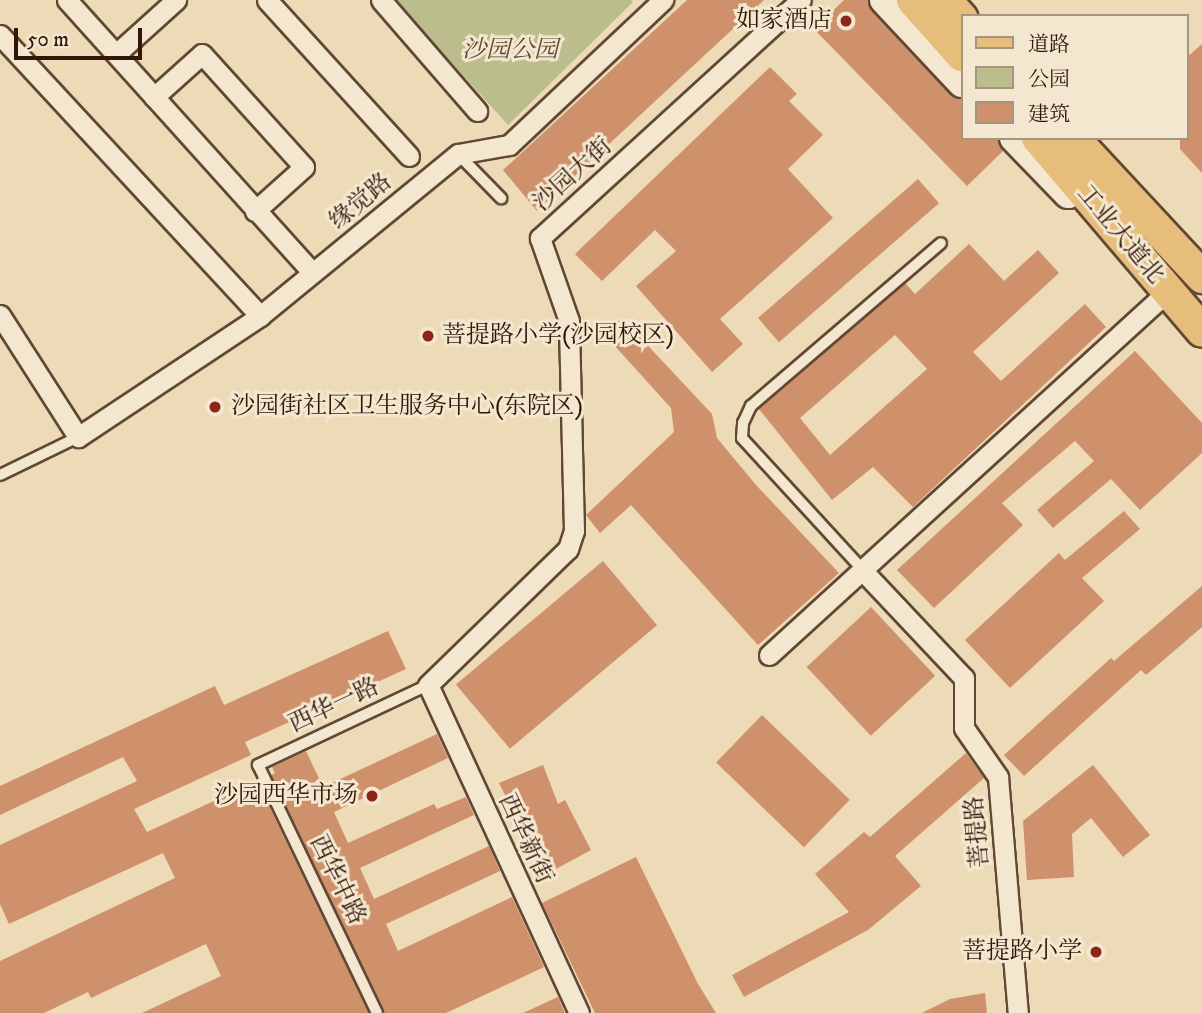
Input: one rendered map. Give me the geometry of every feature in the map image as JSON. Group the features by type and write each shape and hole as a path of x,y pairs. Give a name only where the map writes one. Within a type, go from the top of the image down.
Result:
{"main road":[{"path":"884,0 960,81"},
{"path":"913,0 960,53"},
{"path":"948,0 960,15"},
{"path":"1016,140 1136,257"},
{"name":"工业大道北","path":"1040,140 1136,257 1202,331"},
{"name":"工业大道北","path":"1075,140 1202,277"}],"street":[{"path":"67,0 313,273"},
{"path":"116,54 176,0"},
{"path":"267,0 409,156"},
{"path":"381,0 477,111"},
{"name":"沙园大街","path":"428,685 568,550 574,531 569,321 540,238 801,0"},
{"name":"缘觉路","path":"78,437 260,316 458,154 509,145 654,3"},
{"path":"0,35 260,316"},
{"path":"154,97 202,54 304,167 255,211"},
{"path":"769,655 1167,292"},
{"path":"0,315 78,437"},
{"name":"菩提路","path":"863,571 964,678 964,728 998,776 1018,1013"},
{"name":"西华新街","path":"428,685 579,1013"}],"lane":[{"path":"458,154 501,198"},
{"path":"863,571 742,438 743,423 751,406 941,243"},
{"path":"0,475 78,437"},
{"name":"西华一路","path":"258,765 428,685"},
{"name":"西华中路","path":"258,765 377,1013"}],"green space":[{"name":"沙园公园","path":"395,0 631,0 633,2 508,125"}],"building":[{"path":"687,0 764,0 537,211 503,170"},
{"path":"844,0 868,0 872,11 950,94 960,98 960,140 999,140 1003,151 967,186 814,29"},
{"path":"1202,44 1202,173 1180,149 1180,140 1188,140 1188,56"},
{"path":"770,67 797,94 789,101 823,135 788,169 833,218 720,319 743,344 712,372 636,286 676,251 655,230 602,281 575,254"},
{"path":"918,179 939,203 779,342 758,318"},
{"path":"969,244 1004,281 1038,250 1059,273 973,352 1001,381 1085,304 1106,327 913,507 873,467 832,500 759,409 905,283 915,294","holes":["895,335 927,369 830,455 800,418"]},
{"path":"622,318 712,414 717,438 756,485 839,573 758,645 631,505 600,533 586,515 674,432 671,408 604,334"},
{"path":"1135,351 1202,423 1202,453 1140,510 1111,479 1053,528 1037,510 1094,461 1075,441 1002,503 1023,525 934,608 897,570"},
{"path":"1124,511 1140,529 1082,578 1104,601 1010,688 965,640 1059,553 1065,560"},
{"path":"603,561 657,625 510,749 456,684"},
{"path":"1202,586 1202,627 1146,675 1141,670 1024,776 1004,755 1111,658 1114,661"},
{"path":"871,607 935,676 871,736 807,667"},
{"path":"388,631 406,669 245,742 251,755 134,809 147,832 257,781 369,1013 142,1013 221,976 206,944 91,998 88,992 44,1013 0,1013 0,961 175,878 163,853 9,924 0,904 0,845 137,781 123,757 0,815 0,786 215,686 224,705"},
{"path":"762,715 850,800 804,847 716,762"},
{"path":"437,734 448,758 334,812 348,843 434,804 437,809 466,797 474,815 360,868 374,899 489,846 500,871 386,924 398,951 512,897 544,967 446,1013 384,1013 271,775 275,773 272,767 306,751 323,787"},
{"path":"966,753 984,778 895,856 921,886 868,930 744,997 732,975 849,912 815,874 864,832 870,837"},
{"path":"543,765 558,804 565,800 591,850 545,875 499,783"},
{"path":"1093,765 1150,835 1123,857 1091,818 1072,834 1074,877 1027,880 1023,821"},
{"path":"636,857 698,984 716,1013 595,1013 542,903"},
{"path":"985,993 987,1013 922,1013 950,999"},
{"path":"558,997 565,1013 523,1013"}],"place":[{"name":"如家酒店","path":"846,21"},
{"name":"菩提路小学(沙园校区)","path":"428,336"},
{"name":"沙园街社区卫生服务中心(东院区)","path":"215,407"},
{"name":"沙园西华市场","path":"372,796"},
{"name":"菩提路小学","path":"1096,952"}]}
